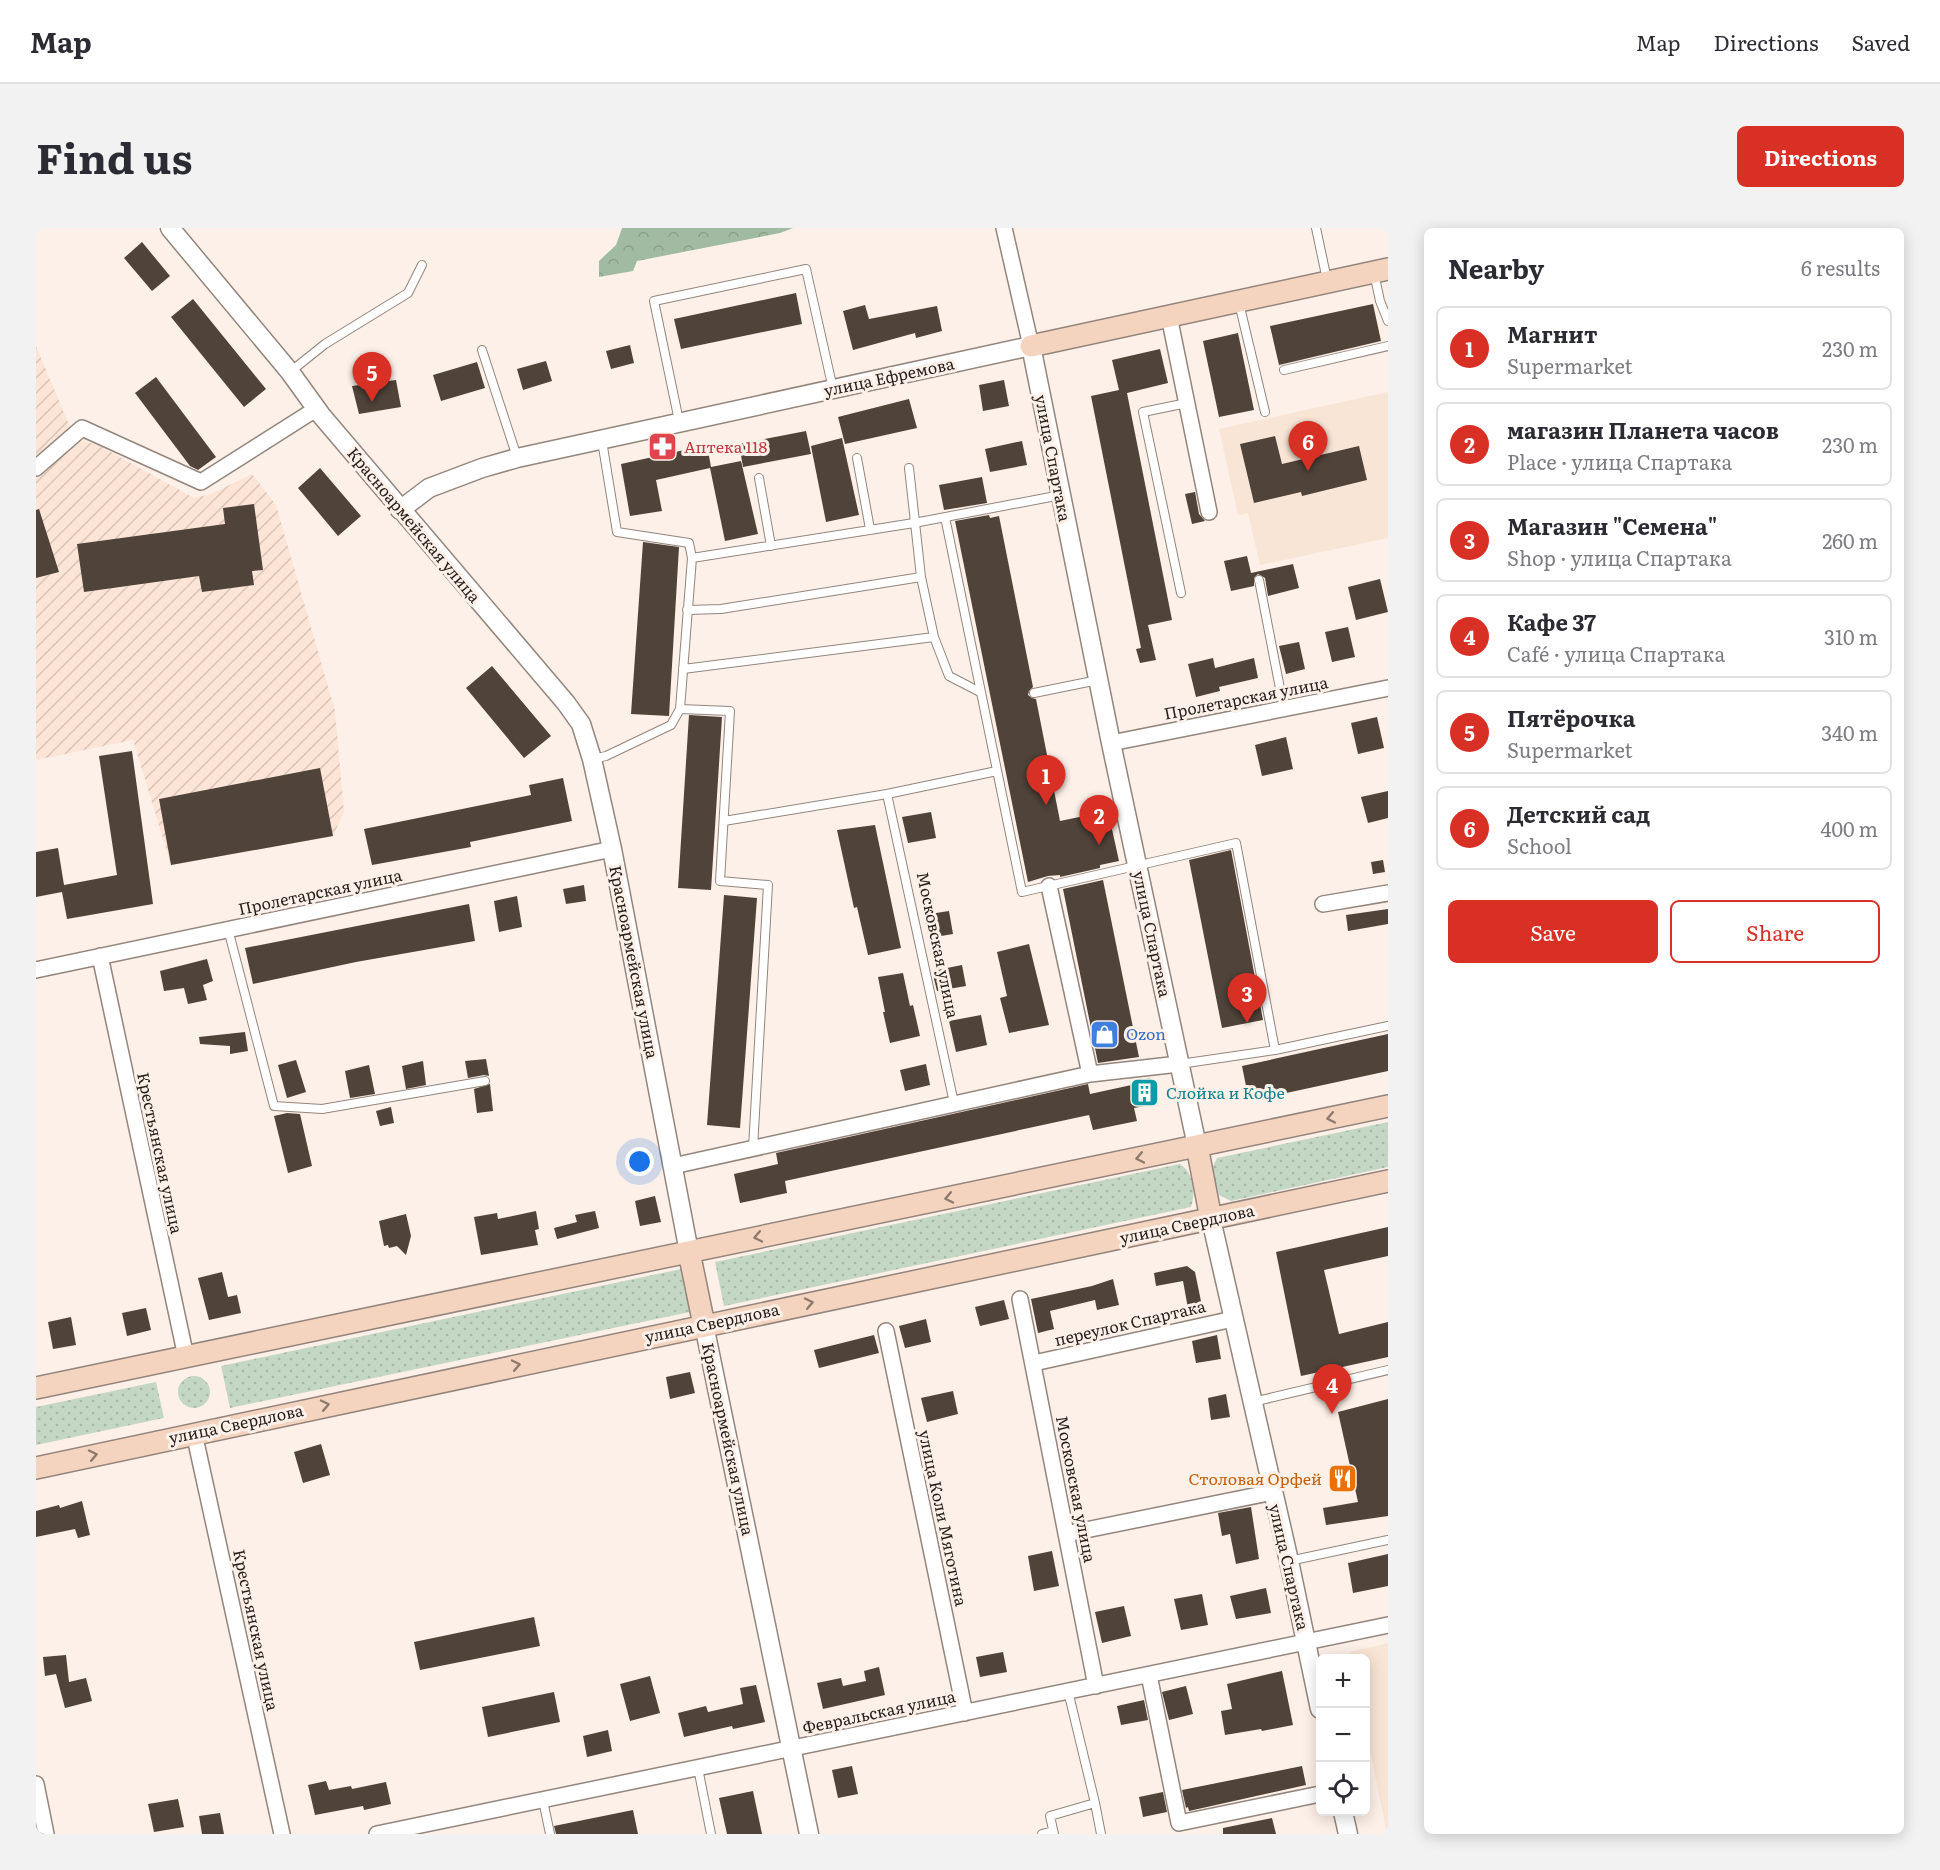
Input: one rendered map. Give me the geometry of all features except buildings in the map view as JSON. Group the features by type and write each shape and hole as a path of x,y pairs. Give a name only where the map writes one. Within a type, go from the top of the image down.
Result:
{"main road":[{"name":"улица Ефремова","path":"1031,346 1381,270"},
{"path":"36,1388 1388,1106"},
{"name":"улица Спартака","path":"1197,1146 1211,1219"},
{"name":"улица Свердлова","path":"36,1468 1388,1181"},
{"name":"Красноармейская улица","path":"689,1252 704,1325"}],"street":[{"name":"Красноармейская улица","path":"170,228 290,372 316,409 566,703 581,724 592,759 612,849 689,1252"},
{"name":"улица Спартака","path":"1004,228 1031,346 1110,743 1197,1146"},
{"path":"1169,316 1209,512"},
{"name":"улица Ефремова","path":"400,510 429,488 482,468 517,458 1031,346"},
{"path":"36,468 82,428 201,482 316,409"},
{"name":"Пролетарская улица","path":"1110,743 1388,688"},
{"name":"Пролетарская улица","path":"36,969 612,849"},
{"path":"1048,886 1090,1074"},
{"path":"1323,904 1388,892"},
{"name":"Крестьянская улица","path":"100,956 186,1357"},
{"path":"673,1166 1090,1074 1179,1064"},
{"name":"улица Спартака","path":"1211,1219 1316,1689"},
{"name":"Московская улица","path":"1020,1299 1096,1686"},
{"name":"переулок Спартака","path":"1034,1363 1233,1318"},
{"name":"Красноармейская улица","path":"704,1325 809,1834"},
{"name":"улица Коли Мяготина","path":"886,1331 965,1713"},
{"name":"Крестьянская улица","path":"194,1433 282,1834"},
{"path":"1066,1534 1273,1492"},
{"name":"Февральская улица","path":"377,1834 433,1828 543,1800 1388,1625"},
{"path":"1149,1675 1179,1823 1316,1795"},
{"path":"36,1784 46,1834"},
{"path":"1344,1816 1348,1834"}],"lane":[{"path":"1316,228 1327,281"},
{"path":"290,372 325,344 408,293 422,265"},
{"path":"679,423 654,301 806,269 832,389"},
{"path":"1381,270 1380,301 1388,321"},
{"path":"1239,301 1265,412"},
{"path":"1284,370 1388,346"},
{"path":"482,350 517,458"},
{"path":"1181,593 1143,412 1187,403"},
{"path":"592,759 606,756 671,725 680,709 692,558 688,543 617,532 601,440"},
{"path":"857,458 870,529"},
{"path":"909,468 921,577 934,637 949,676 980,692"},
{"path":"759,478 771,546"},
{"path":"692,558 914,523 1061,495"},
{"path":"945,517 980,692 987,702 997,771 1022,892 1236,843 1275,1050"},
{"path":"687,610 721,609 921,577"},
{"path":"1259,580 1284,709"},
{"path":"683,669 934,637"},
{"path":"1035,693 1098,680"},
{"path":"680,709 730,711 720,880 768,885 753,1148"},
{"path":"724,821 887,794 997,771"},
{"name":"Московская улица","path":"887,794 954,1103"},
{"path":"228,929 273,1106 322,1109 485,1081"},
{"path":"1179,1064 1275,1050 1388,1026"},
{"path":"1252,1402 1388,1370"},
{"path":"1289,1561 1388,1539"},
{"path":"1068,1691 1101,1834"},
{"path":"698,1768 711,1834"},
{"path":"543,1800 550,1834"},
{"path":"1042,1834 1053,1833 1050,1816 1095,1803"}],"shaded area":[{"path":"36,346 75,439 96,444 194,498 211,494 252,474 276,505 335,711 344,812 333,836 171,865 133,740 36,760"},
{"path":"1388,392 1388,538 1260,565 1248,513 1238,515 1219,429"},
{"path":"1388,1643 1388,1834 1370,1751 1370,1654 1349,1654 1349,1652"}],"green space":[{"path":"622,228 793,228 780,233 637,261 633,271 599,277 599,261 616,245"},
{"path":"1388,1122 1388,1167 1231,1201 1219,1195 1212,1168 1217,1158"},
{"path":"1180,1164 1191,1177 1193,1196 1191,1207 724,1306 715,1262"},
{"path":"681,1269 690,1312 230,1408 221,1366"},
{"path":"194,1376 205,1381 210,1392 205,1403 194,1408 183,1403 178,1392 183,1381"},
{"path":"156,1382 164,1418 36,1445 36,1407"}],"place":[{"name":"Пятёрочка","path":"372,402"},
{"name":"Аптека 118","path":"663,447"},
{"name":"Детский сад","path":"1308,471"},
{"name":"Магнит","path":"1046,805"},
{"name":"магазин Планета часов","path":"1099,845"},
{"name":"Магазин \"Семена\"","path":"1247,1023"},
{"name":"Ozon","path":"1105,1034"},
{"name":"Слойка и Кофе","path":"1145,1093"},
{"name":"Кафе 37","path":"1332,1414"},
{"name":"Столовая Орфей","path":"1343,1479"}]}
